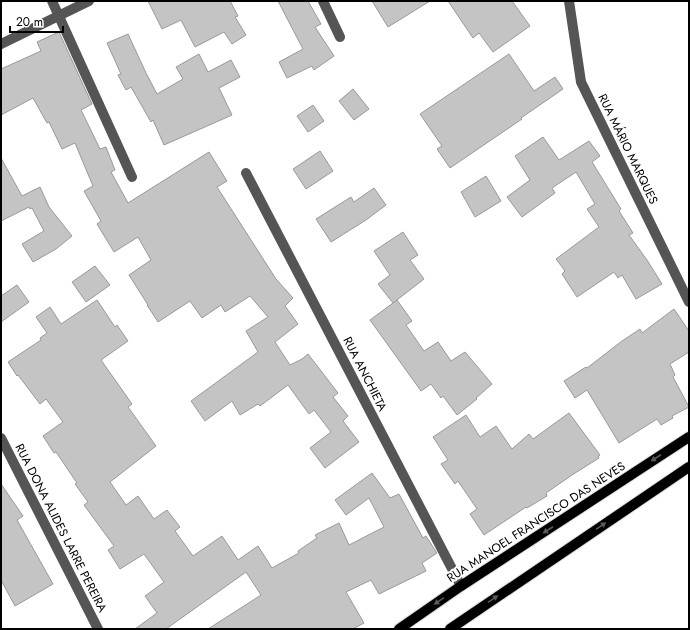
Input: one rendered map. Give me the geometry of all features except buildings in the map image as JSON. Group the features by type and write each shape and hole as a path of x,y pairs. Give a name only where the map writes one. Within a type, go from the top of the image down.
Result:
{"main road":[{"name":"RUA MANOEL FRANCISCO DAS NEVES","path":"399,629 461,586 689,437"},
{"path":"450,629 689,467"}],"street":[{"path":"52,1 132,177"},
{"path":"1,44 89,1"},
{"path":"322,1 340,37"},
{"name":"RUA MÁRIO MARQUES","path":"569,1 581,82 689,302"},
{"name":"RUA ANCHIETA","path":"246,173 461,586"},
{"name":"RUA DONA ALIDES LARRE PEREIRA","path":"1,438 98,629"}]}
